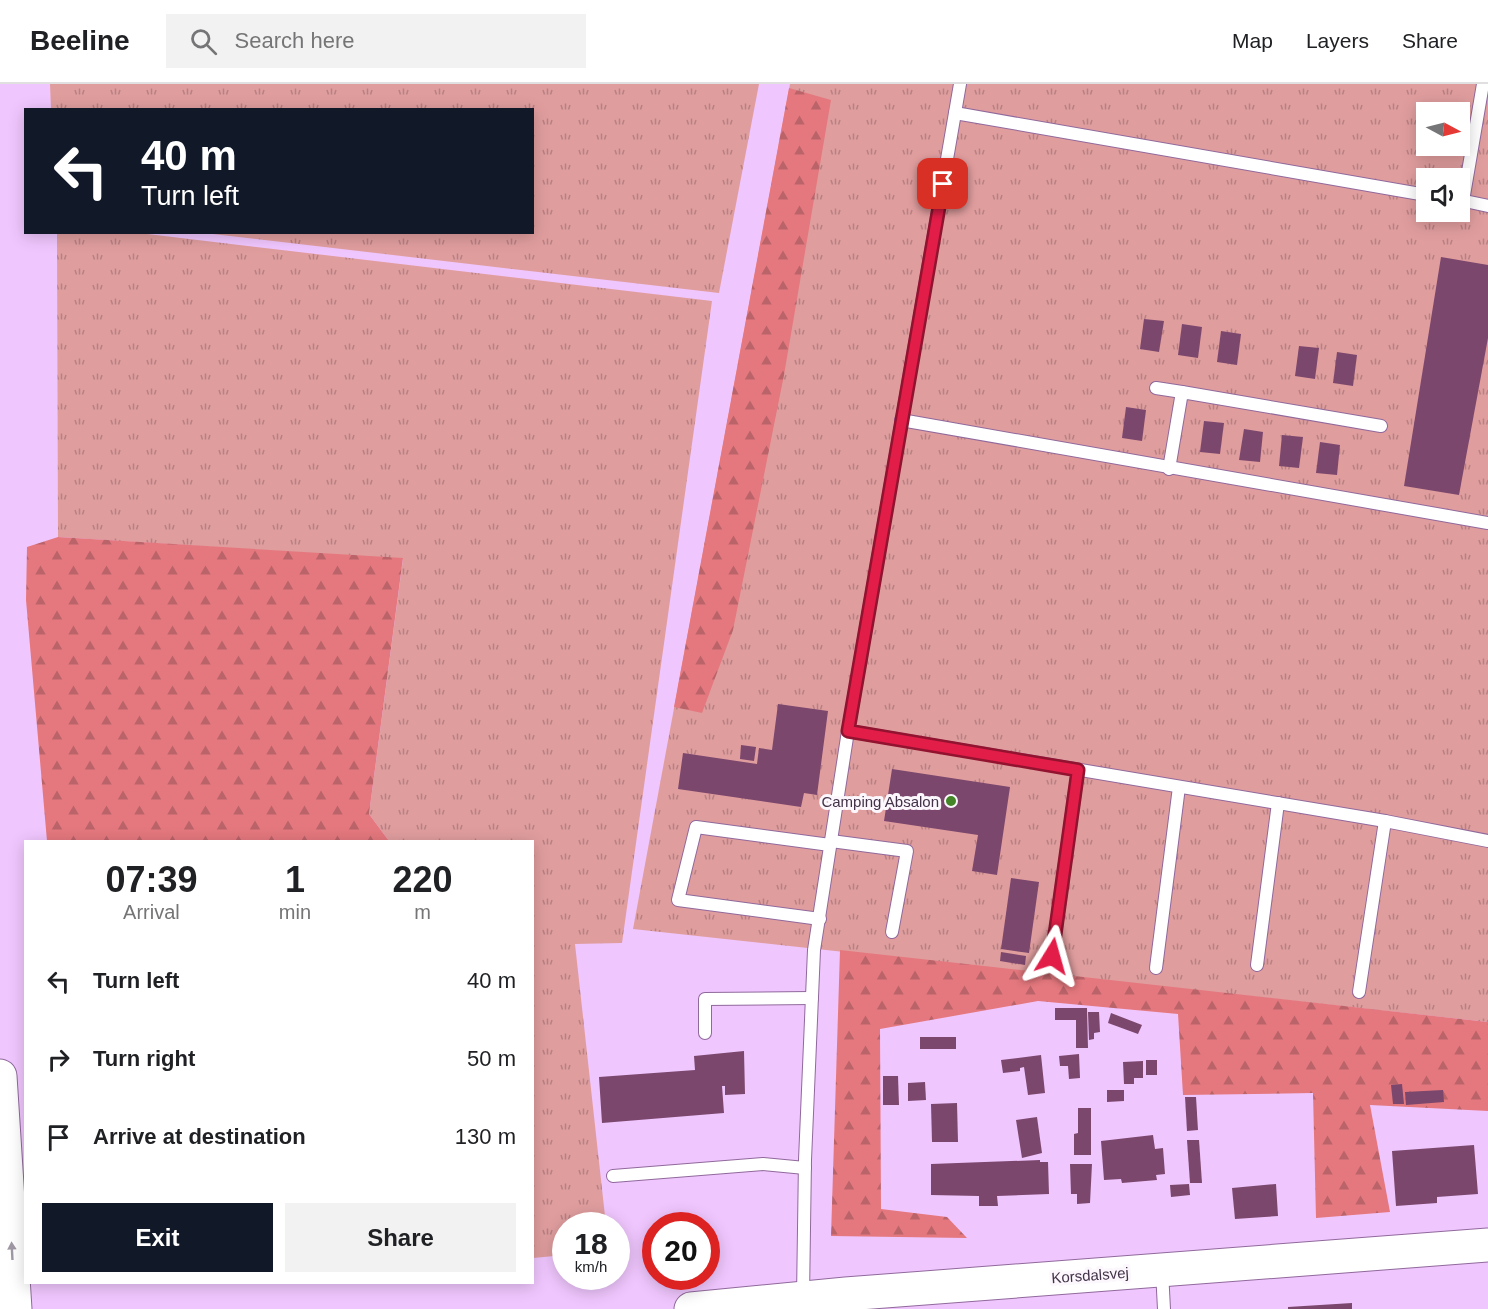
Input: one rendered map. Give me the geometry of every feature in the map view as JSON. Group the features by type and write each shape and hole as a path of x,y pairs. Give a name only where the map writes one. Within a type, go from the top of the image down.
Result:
{"street":[{"path":"0,1076 15,1309"},
{"name":"Korsdalsvej","path":"691,1309 803,1298 1488,1245"}],"lane":[{"path":"803,1298 805,1168 814,950 848,731 960,84"},
{"path":"1467,168 1483,84"},
{"path":"955,113 1416,193"},
{"path":"1470,203 1488,206"},
{"path":"1156,388 1381,426"},
{"path":"1169,469 1182,392"},
{"path":"901,420 1169,469 1488,523"},
{"path":"848,731 1385,821 1488,841"},
{"path":"1052,956 1078,770"},
{"path":"1156,968 1179,787"},
{"path":"1257,965 1278,803"},
{"path":"1359,992 1385,821"},
{"path":"820,919 678,900 696,827 907,851 892,932"},
{"path":"705,1032 705,999 812,999"},
{"path":"613,1176 763,1164 805,1168"},
{"path":"1161,1270 1164,1309"}],"green space":[{"path":"50,84 759,84 719,293 213,234 534,234 534,108 51,108"},
{"path":"790,84 1488,84 1488,1022 633,929"},
{"path":"789,88 831,100 784,375 733,630 702,713 674,707"},
{"path":"57,234 147,234 712,301 622,943 575,944 605,1212 552,1212 552,1256 534,1258 534,840 388,840 369,814 403,559 58,537"},
{"path":"58,537 403,558 369,814 388,840 47,840 26,600 27,547"},
{"path":"840,950 1488,1022 1488,1111 1370,1105 1390,1212 1316,1218 1313,1093 1183,1095 1178,1014 1038,1001 880,1029 881,1209 947,1217 967,1238 831,1236"}],"building":[{"path":"1441,257 1488,265 1488,338 1459,495 1404,486"},
{"path":"1144,319 1164,321 1159,352 1140,349"},
{"path":"1182,324 1202,327 1198,358 1178,355"},
{"path":"1221,331 1241,334 1237,365 1217,362"},
{"path":"1299,346 1319,348 1315,379 1295,376"},
{"path":"1337,352 1357,355 1353,386 1333,383"},
{"path":"1126,407 1146,410 1142,441 1122,438"},
{"path":"1204,421 1224,423 1220,454 1200,452"},
{"path":"1244,429 1263,432 1260,462 1239,460"},
{"path":"1282,435 1303,437 1299,468 1279,466"},
{"path":"1320,442 1340,445 1337,475 1316,473"},
{"path":"778,704 828,711 817,795 804,793 801,807 678,789 683,753 757,764 759,748 772,750"},
{"path":"741,745 756,747 754,761 740,759"},
{"path":"892,769 1010,787 997,875 972,871 978,835 884,821"},
{"path":"1011,878 1039,882 1029,953 1001,949"},
{"path":"1001,952 1026,956 1025,965 1000,961"},
{"path":"1055,1008 1087,1008 1088,1048 1076,1048 1076,1020 1055,1020"},
{"path":"1088,1012 1099,1012 1100,1032 1094,1033 1094,1039 1089,1040"},
{"path":"1111,1013 1142,1025 1138,1034 1108,1023"},
{"path":"920,1037 956,1037 956,1049 920,1049"},
{"path":"744,1051 745,1094 725,1095 725,1086 722,1086 724,1113 602,1123 599,1077 695,1070 694,1056"},
{"path":"1079,1054 1080,1078 1069,1079 1068,1066 1060,1066 1059,1056"},
{"path":"1041,1055 1045,1093 1028,1095 1024,1067 1020,1068 1020,1071 1003,1073 1001,1060"},
{"path":"1146,1060 1157,1060 1157,1075 1146,1075"},
{"path":"1143,1061 1143,1078 1134,1078 1134,1084 1124,1084 1123,1062"},
{"path":"883,1076 898,1076 899,1105 883,1105"},
{"path":"925,1082 926,1100 908,1101 908,1083"},
{"path":"1402,1084 1404,1104 1393,1104 1391,1085"},
{"path":"1107,1090 1124,1090 1124,1101 1107,1102"},
{"path":"1443,1090 1444,1102 1406,1105 1405,1092"},
{"path":"1185,1097 1196,1097 1198,1130 1187,1131"},
{"path":"957,1103 958,1142 932,1142 931,1104"},
{"path":"1078,1108 1091,1108 1091,1155 1074,1155 1074,1134 1078,1133"},
{"path":"1037,1117 1042,1153 1022,1158 1016,1120"},
{"path":"1153,1135 1155,1149 1163,1148 1165,1174 1156,1175 1157,1180 1122,1183 1121,1179 1104,1180 1101,1141"},
{"path":"1187,1140 1199,1140 1202,1183 1190,1183"},
{"path":"1474,1145 1478,1194 1437,1197 1437,1203 1396,1206 1392,1151"},
{"path":"1040,1160 1040,1162 1048,1162 1049,1194 997,1196 998,1206 979,1206 979,1196 931,1195 931,1164"},
{"path":"1070,1164 1092,1164 1090,1203 1077,1204 1077,1194 1071,1194"},
{"path":"1189,1184 1190,1195 1171,1197 1170,1185"},
{"path":"1276,1184 1278,1216 1235,1219 1232,1188"},
{"path":"1352,1303 1352,1309 1288,1309 1288,1307"}],"place":[{"name":"Camping Absalon","path":"951,801"}],"route":[{"path":"943,184 848,731 1078,770 1052,956"}]}
